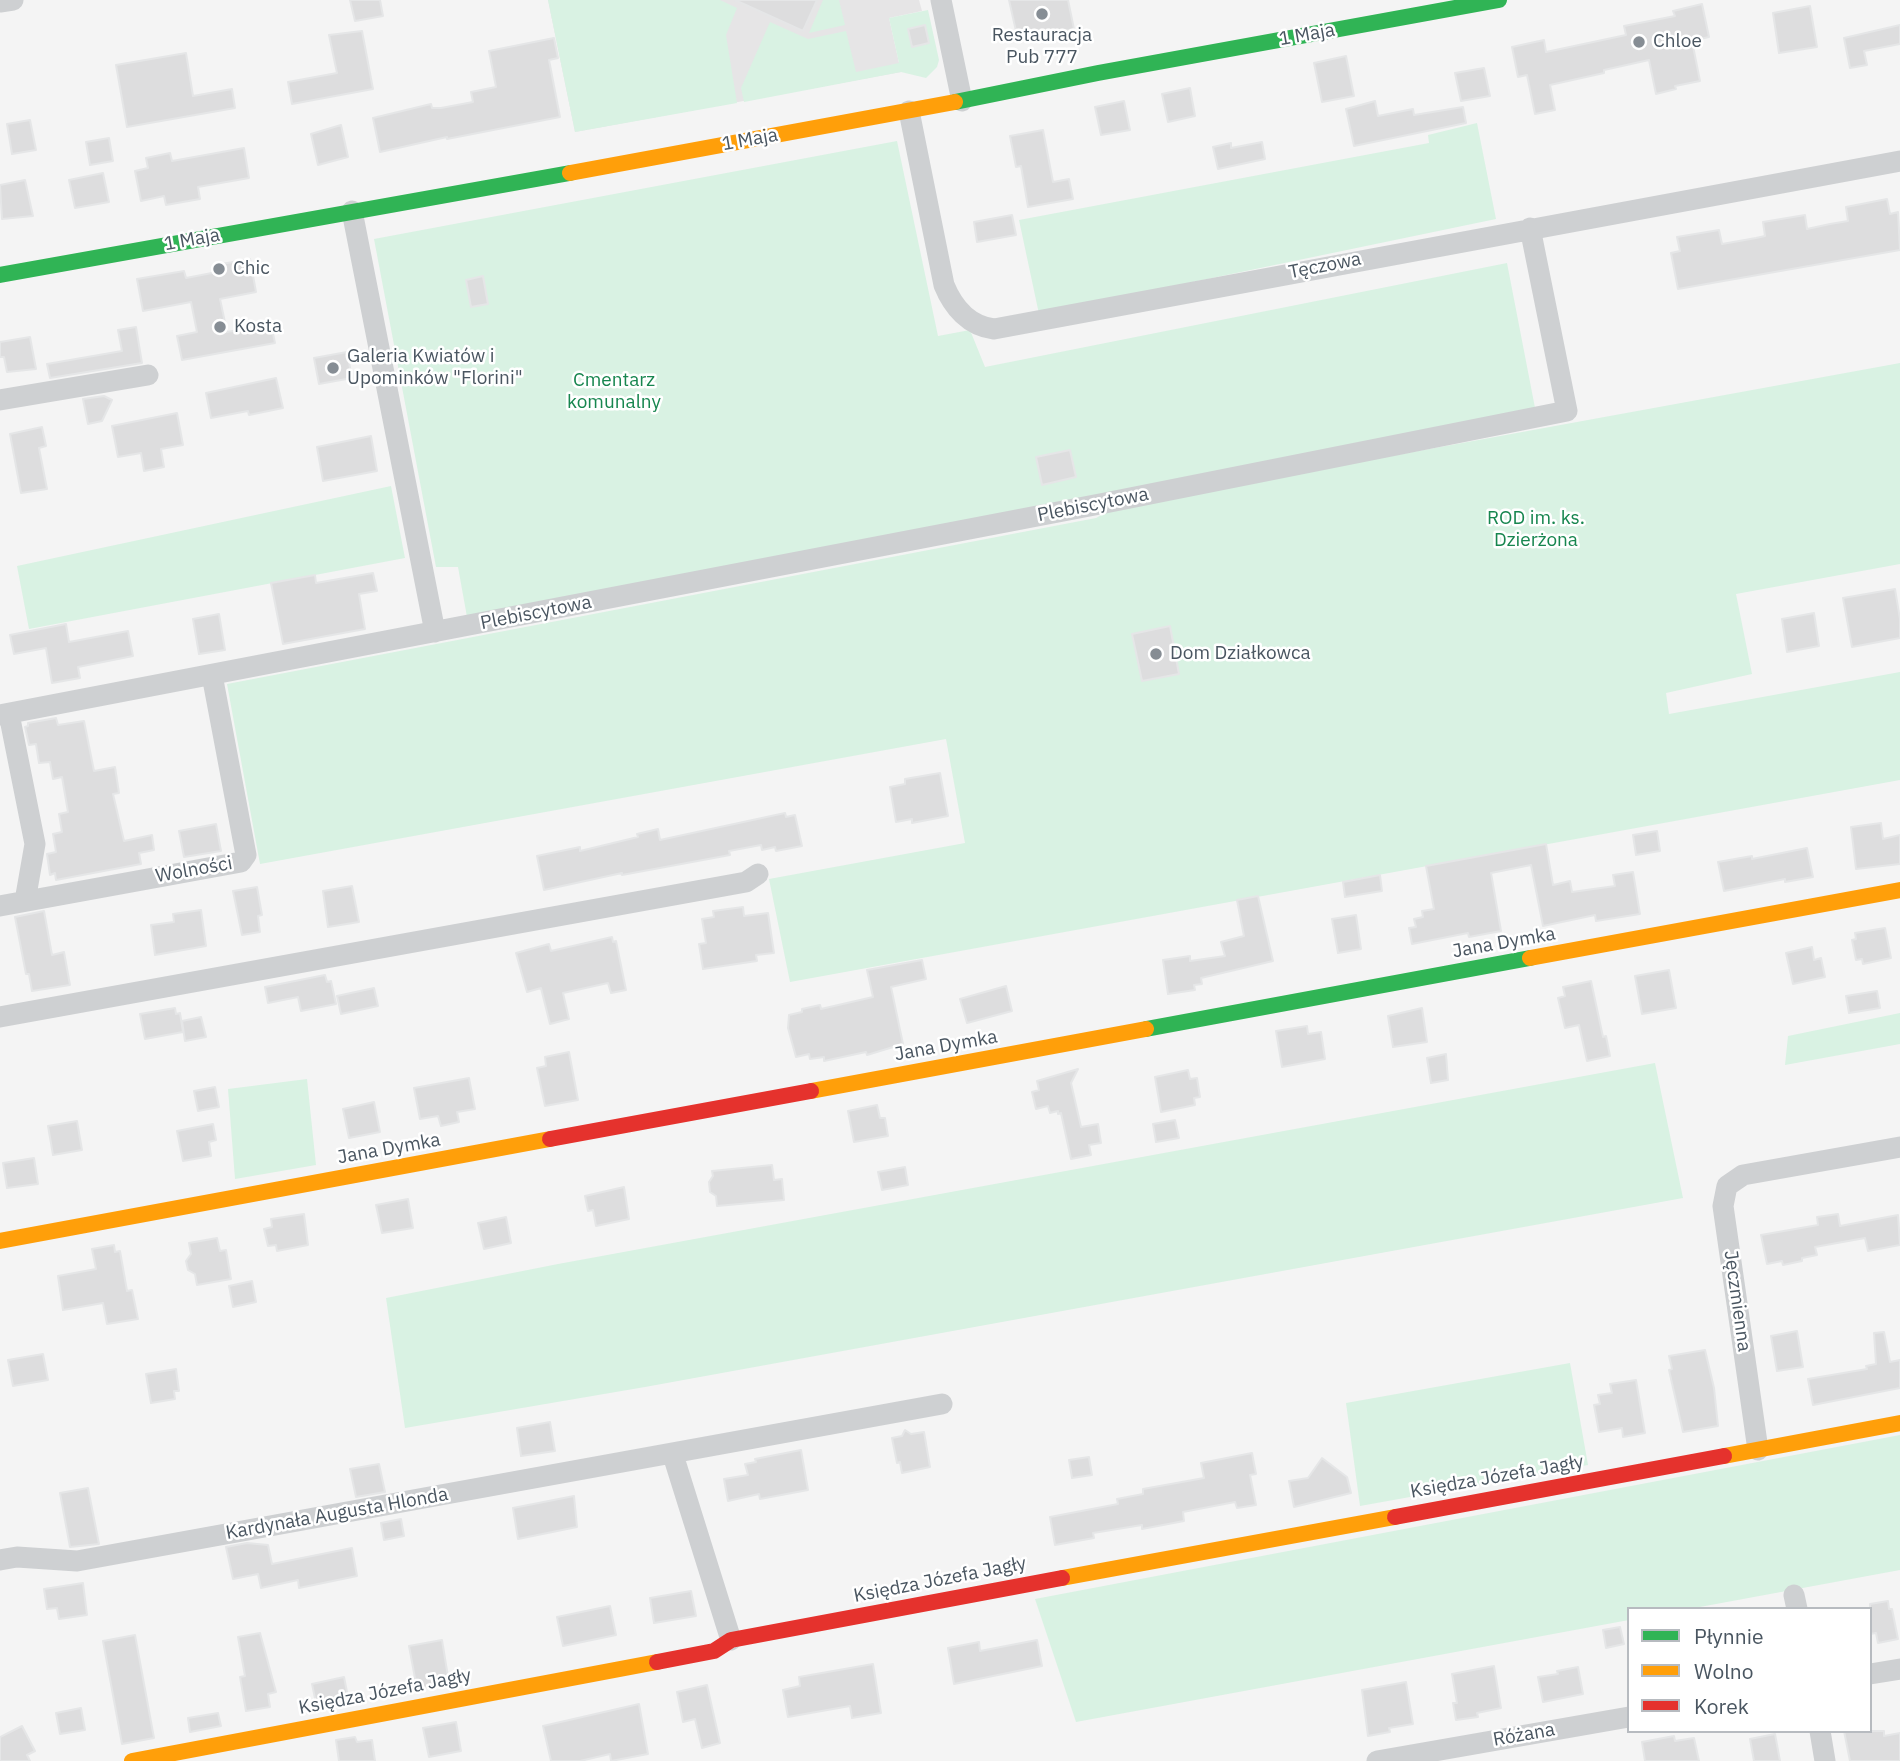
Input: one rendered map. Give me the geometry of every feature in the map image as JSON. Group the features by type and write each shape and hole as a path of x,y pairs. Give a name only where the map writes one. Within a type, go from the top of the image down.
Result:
{"street":[{"path":"0,2 13,0"},
{"path":"941,0 962,101"},
{"name":"1 Maja","path":"0,275 909,111 1098,73 1499,0"},
{"name":"Tęczowa","path":"909,111 944,285 950,299 963,315 989,328 1001,328 1900,160"},
{"path":"352,211 435,632"},
{"name":"Plebiscytowa","path":"4,714 1567,411 1530,228"},
{"path":"0,400 148,374"},
{"name":"Wolności","path":"0,906 241,862 246,855 212,675"},
{"path":"4,714 35,844 25,901"},
{"path":"0,1017 746,882 758,874"},
{"name":"Jana Dymka","path":"0,1241 1900,890"},
{"name":"Jęczmienna","path":"1758,1450 1723,1206 1727,1186 1743,1175 1900,1147"},
{"name":"Kardynała Augusta Hlonda","path":"0,1560 17,1557 77,1561 673,1455 942,1404"},
{"path":"1758,1450 1900,1423"},
{"name":"Księdza Józefa Jagły","path":"132,1761 715,1651 731,1640 1758,1450"},
{"path":"673,1455 731,1640"},
{"path":"1872,1674 1900,1669"},
{"name":"Różana","path":"1377,1761 1627,1717"},
{"path":"1820,1733 1825,1761"}],"shaded area":[{"path":"548,0 919,0 922,11 889,18 901,72 575,132"}],"green space":[{"path":"548,0 720,0 737,8 726,35 737,103 575,132"},
{"path":"823,0 839,0 845,25 809,33"},
{"path":"928,10 939,60 937,67 926,78 901,72 744,102 741,88 770,22 808,39 846,31 856,72 899,63 889,18"},
{"path":"1477,123 1496,219 1039,314 1019,220 1429,143 1428,135"},
{"name":"Cmentarz komunalny","path":"897,141 938,336 970,330 985,367 1507,263 1536,413 467,617 458,567 436,567 374,239"},
{"name":"ROD im. ks. Dzierżona","path":"1900,363 1900,564 1736,594 1752,674 1666,693 1669,714 1900,672 1900,780 790,982 769,879 965,843 946,739 260,864 227,684 1096,518 1117,506"},
{"path":"391,486 405,558 29,629 17,566"},
{"path":"1900,1013 1900,1044 1785,1065 1788,1036"},
{"path":"1655,1063 1683,1198 645,1387 405,1428 386,1298 558,1264"},
{"path":"307,1079 316,1165 235,1179 228,1089"},
{"path":"1570,1363 1588,1465 1360,1506 1346,1403"},
{"path":"1900,1435 1900,1570 1700,1607 1627,1607 1627,1620 1076,1722 1035,1599"}],"building":[{"path":"350,0 380,0 383,16 355,21"},
{"path":"735,0 817,0 803,31"},
{"name":"Restauracja Pub 777","path":"1009,0 1068,0 1074,29 1018,40"},
{"path":"1702,4 1709,37 1692,41 1700,81 1675,86 1676,89 1656,94 1649,60 1550,85 1555,110 1535,114 1527,75 1518,77 1512,47 1544,40 1546,52 1626,35 1624,26 1675,16 1673,11"},
{"path":"1810,6 1817,47 1779,53 1773,13"},
{"path":"925,25 929,43 912,47 908,29"},
{"path":"1900,25 1900,44 1864,51 1867,65 1850,68 1844,38"},
{"path":"362,31 373,89 292,104 288,82 337,73 329,35"},
{"path":"554,38 558,58 549,60 560,117 380,152 373,118 431,104 432,108 441,108 473,102 471,92 496,87 489,51"},
{"path":"186,53 193,96 232,89 235,108 127,127 116,65"},
{"path":"1346,56 1354,96 1322,102 1314,63"},
{"path":"1484,68 1490,96 1461,101 1455,73"},
{"path":"1190,88 1195,116 1168,122 1162,94"},
{"path":"1124,101 1130,130 1101,135 1095,107"},
{"path":"1375,101 1378,116 1413,109 1414,115 1463,107 1466,123 1354,146 1346,109"},
{"path":"30,120 36,150 12,154 7,124"},
{"path":"341,125 348,157 318,165 311,134"},
{"path":"1043,130 1053,182 1069,179 1073,199 1028,207 1021,166 1016,167 1010,136"},
{"path":"109,138 113,161 90,165 86,142"},
{"path":"1262,142 1265,159 1218,169 1213,147 1231,143 1231,148"},
{"path":"244,148 249,178 198,187 200,199 166,205 164,196 141,201 135,171 148,168 146,158 170,153 172,161"},
{"path":"103,173 109,202 75,208 69,180"},
{"path":"25,180 33,216 2,219 0,185"},
{"path":"1887,199 1890,214 1898,212 1900,250 1678,289 1671,253 1680,251 1677,237 1719,230 1722,244 1765,236 1763,222 1805,215 1807,229 1848,221 1846,207"},
{"path":"1012,215 1016,235 977,242 974,222"},
{"path":"250,259 256,292 220,299 227,332 271,324 275,343 182,360 177,336 197,332 191,302 143,311 137,279 184,271 186,278 217,272 216,265"},
{"path":"483,276 488,304 471,307 466,280"},
{"path":"136,327 142,363 50,378 47,364 122,351 118,330"},
{"path":"30,337 36,369 7,372 4,357 0,357 0,342"},
{"name":"Galeria Kwiatów i Upominków \"Florini\"","path":"347,352 352,378 319,384 314,358"},
{"path":"276,378 283,408 249,415 248,411 211,418 206,393"},
{"path":"104,396 112,400 102,421 88,424 83,399"},
{"path":"177,413 183,445 161,449 164,467 144,471 141,453 118,457 112,426"},
{"path":"42,427 46,446 39,448 47,489 21,493 10,434"},
{"path":"371,436 377,471 323,481 317,447"},
{"path":"1070,450 1076,477 1042,485 1036,457"},
{"path":"373,573 377,591 359,594 365,629 283,644 271,583 315,575 316,583"},
{"path":"1895,589 1900,638 1852,647 1843,598"},
{"path":"1814,613 1819,646 1787,652 1782,619"},
{"path":"219,614 225,650 199,654 193,619"},
{"path":"66,624 69,642 128,631 133,656 78,667 80,678 52,683 46,648 14,654 10,635"},
{"name":"Dom Działkowca","path":"1170,626 1179,674 1142,681 1132,634"},
{"path":"56,718 58,725 84,721 94,771 115,767 119,793 113,794 124,841 152,835 154,850 139,853 141,864 56,880 55,873 50,875 47,854 56,852 53,834 62,832 59,814 68,812 62,777 53,779 50,762 39,763 36,744 29,745 25,727 28,723"},
{"path":"940,773 948,816 912,823 912,819 896,822 890,787 905,784 905,779"},
{"path":"785,813 786,817 795,815 802,846 776,851 775,847 762,850 761,845 729,851 730,855 622,873 544,890 537,856 580,847 580,851 638,837 637,834 658,829 660,840"},
{"path":"1881,823 1883,839 1900,835 1900,864 1856,869 1851,827"},
{"path":"216,824 221,851 184,857 179,831"},
{"path":"1657,831 1660,851 1636,855 1633,835"},
{"path":"1546,844 1553,885 1570,881 1572,892 1615,886 1613,875 1633,872 1640,914 1596,921 1595,915 1543,926 1531,865 1491,873 1501,931 1469,937 1468,933 1412,944 1409,928 1416,927 1414,919 1423,917 1422,911 1434,909 1426,866"},
{"path":"1807,848 1813,877 1785,882 1785,879 1724,891 1718,862 1752,856 1752,859"},
{"path":"1380,875 1382,891 1345,897 1343,882"},
{"path":"352,886 359,922 328,927 323,891"},
{"path":"257,887 262,915 258,916 260,932 242,935 233,891"},
{"path":"1258,896 1273,961 1201,978 1202,984 1194,985 1195,990 1168,994 1163,960 1190,956 1190,961 1225,956 1221,942 1244,936 1237,900"},
{"path":"743,907 744,916 768,913 774,953 756,955 757,961 703,969 699,944 706,943 702,919 714,917 713,911"},
{"path":"201,910 206,946 155,955 151,925 174,922 173,914"},
{"path":"44,911 52,955 64,952 70,985 32,991 15,917"},
{"path":"1356,915 1361,949 1338,953 1332,919"},
{"path":"1885,928 1891,958 1863,964 1862,959 1856,960 1852,940 1856,939 1855,933"},
{"path":"612,937 613,942 616,941 626,990 611,993 608,983 563,993 569,1019 550,1024 541,988 527,992 516,953 549,944 551,951"},
{"path":"1812,947 1814,960 1821,958 1825,977 1793,984 1786,953"},
{"path":"922,960 926,979 891,987 903,1044 867,1055 866,1052 824,1061 824,1057 810,1059 809,1054 796,1057 788,1028 789,1015 820,1005 821,1009 873,997 867,970"},
{"path":"1669,970 1676,1008 1642,1014 1635,976"},
{"path":"325,975 327,982 331,981 336,1004 301,1011 298,997 268,1003 265,987"},
{"path":"1591,981 1603,1037 1606,1036 1610,1056 1587,1061 1579,1025 1565,1028 1558,998 1565,996 1563,987"},
{"path":"1006,986 1012,1011 967,1023 960,999"},
{"path":"374,988 378,1006 341,1014 337,996"},
{"path":"1877,991 1880,1008 1849,1013 1846,996"},
{"path":"175,1008 176,1014 180,1013 183,1032 145,1039 140,1014"},
{"path":"1422,1008 1427,1042 1393,1047 1388,1016"},
{"path":"201,1017 206,1037 185,1041 182,1021"},
{"path":"1307,1026 1308,1034 1321,1032 1325,1059 1282,1067 1276,1031"},
{"path":"569,1052 578,1100 545,1106 537,1068 546,1066 545,1057"},
{"path":"1446,1054 1448,1080 1431,1083 1427,1058"},
{"path":"1078,1069 1071,1083 1081,1127 1098,1124 1101,1143 1089,1145 1091,1155 1071,1159 1061,1113 1050,1113 1048,1106 1036,1109 1032,1092 1039,1090 1037,1081"},
{"path":"1188,1070 1190,1079 1197,1078 1200,1097 1194,1098 1195,1105 1161,1112 1155,1077"},
{"path":"469,1078 475,1109 457,1112 459,1122 441,1126 438,1116 420,1119 414,1088"},
{"path":"215,1087 219,1107 198,1111 194,1091"},
{"path":"374,1102 380,1132 349,1138 343,1109"},
{"path":"877,1105 880,1118 885,1118 888,1136 854,1142 848,1111"},
{"path":"1175,1120 1179,1138 1156,1142 1153,1124"},
{"path":"77,1121 82,1150 53,1155 48,1126"},
{"path":"213,1124 216,1140 209,1142 211,1156 183,1161 177,1131"},
{"path":"34,1158 38,1184 7,1188 3,1163"},
{"path":"772,1165 774,1180 782,1179 784,1200 717,1206 716,1196 710,1192 712,1171"},
{"path":"905,1167 908,1185 882,1190 878,1172"},
{"path":"624,1187 629,1219 596,1226 593,1210 588,1211 585,1196"},
{"path":"408,1199 413,1228 382,1233 376,1205"},
{"path":"304,1214 308,1245 277,1251 276,1245 268,1246 264,1229 272,1227 271,1219"},
{"path":"1838,1214 1840,1226 1898,1215 1900,1245 1868,1251 1865,1238 1815,1247 1817,1255 1802,1258 1802,1261 1783,1265 1782,1261 1767,1264 1761,1235 1818,1225 1817,1217"},
{"path":"506,1217 511,1243 484,1249 478,1223"},
{"path":"217,1238 220,1251 226,1250 231,1279 197,1285 195,1274 188,1270 186,1261 191,1254 189,1243"},
{"path":"114,1245 115,1252 120,1251 127,1291 132,1290 138,1319 107,1324 103,1303 63,1310 58,1276 96,1269 92,1249"},
{"path":"252,1281 256,1302 233,1307 229,1286"},
{"path":"1797,1331 1803,1367 1777,1371 1771,1336"},
{"path":"1884,1332 1890,1362 1900,1360 1900,1388 1813,1405 1808,1379 1867,1369 1866,1366 1876,1364 1874,1333"},
{"path":"1705,1350 1714,1388 1718,1426 1683,1432 1669,1370 1672,1369 1669,1356"},
{"path":"43,1354 48,1380 13,1386 8,1360"},
{"path":"176,1369 179,1391 174,1391 175,1399 151,1403 146,1374"},
{"path":"1636,1380 1645,1433 1623,1437 1622,1428 1599,1432 1594,1405 1600,1404 1598,1395 1612,1393 1610,1384"},
{"path":"550,1422 555,1451 521,1456 517,1428"},
{"path":"905,1430 911,1434 924,1432 930,1467 902,1473 892,1438 902,1436"},
{"path":"801,1450 808,1490 760,1499 759,1494 728,1501 724,1479 748,1475 745,1464 756,1462 755,1459"},
{"path":"1252,1453 1256,1474 1250,1475 1256,1505 1237,1508 1235,1502 1183,1512 1184,1521 1142,1529 1142,1525 1093,1533 1094,1538 1055,1545 1050,1517 1118,1504 1117,1499 1143,1494 1143,1489 1204,1478 1201,1463"},
{"path":"1089,1457 1092,1475 1072,1478 1069,1460"},
{"path":"1322,1458 1347,1477 1351,1493 1294,1507 1289,1481 1308,1478"},
{"path":"379,1464 385,1492 356,1497 350,1469"},
{"path":"88,1488 99,1544 70,1547 60,1493"},
{"path":"574,1496 577,1527 518,1539 513,1508"},
{"path":"401,1519 404,1536 384,1540 381,1523"},
{"path":"247,1543 268,1545 272,1564 352,1548 357,1576 299,1588 298,1580 261,1588 258,1574 233,1579 226,1547"},
{"path":"83,1583 87,1615 59,1619 57,1608 47,1609 44,1589"},
{"path":"691,1591 696,1616 654,1623 650,1598"},
{"path":"1888,1601 1898,1639 1878,1643 1876,1633 1872,1634 1870,1604"},
{"path":"610,1606 616,1635 563,1646 557,1617"},
{"path":"1620,1627 1624,1644 1606,1648 1603,1630"},
{"path":"260,1633 276,1692 268,1694 270,1707 246,1711 240,1677 245,1676 238,1637"},
{"path":"135,1635 154,1738 122,1744 103,1641"},
{"path":"442,1640 449,1683 417,1689 409,1646"},
{"path":"1037,1640 1042,1666 954,1684 948,1648 979,1642 980,1651"},
{"path":"873,1664 881,1713 852,1718 850,1706 788,1717 783,1690 800,1686 799,1677"},
{"path":"1494,1666 1501,1708 1477,1713 1478,1717 1456,1720 1453,1703 1457,1703 1452,1674"},
{"path":"1578,1667 1583,1694 1543,1702 1538,1677"},
{"path":"344,1677 349,1702 317,1708 312,1684"},
{"path":"1406,1682 1413,1724 1389,1728 1390,1732 1368,1736 1362,1690"},
{"path":"707,1685 720,1743 702,1748 695,1719 683,1722 677,1692"},
{"path":"639,1704 648,1754 611,1761 610,1754 580,1761 551,1761 543,1726"},
{"path":"81,1708 85,1730 60,1734 56,1713"},
{"path":"218,1713 221,1726 190,1732 188,1718"},
{"path":"456,1722 461,1751 429,1757 423,1728"},
{"path":"22,1726 35,1751 27,1755 30,1761 0,1761 0,1737"},
{"path":"1884,1731 1884,1736 1900,1733 1900,1761 1850,1761 1844,1733"},
{"path":"1775,1734 1780,1761 1754,1761 1750,1739"},
{"path":"1674,1736 1675,1741 1694,1738 1699,1761 1645,1761 1642,1742"},
{"path":"355,1737 357,1742 372,1740 375,1761 339,1761 336,1740"}],"traffic: fast":[{"path":"955,102 1098,73 1499,0"},
{"path":"0,275 570,173"},
{"path":"1146,1029 1530,958"}],"traffic: slow":[{"path":"570,173 955,102"},
{"path":"1530,958 1900,890"},
{"path":"811,1091 1146,1029"},
{"path":"0,1241 550,1139"},
{"path":"1724,1456 1900,1423"},
{"path":"1062,1578 1395,1517"},
{"path":"132,1761 657,1662"}],"traffic: jam":[{"path":"550,1139 811,1091"},
{"path":"1395,1517 1724,1456"},
{"path":"657,1662 714,1651 731,1640 1062,1578"}],"place":[{"name":"Restauracja Pub 777","path":"1042,14"},
{"name":"Chloe","path":"1639,42"},
{"name":"Chic","path":"219,269"},
{"name":"Kosta","path":"220,327"},
{"name":"Galeria Kwiatów i Upominków \"Florini\"","path":"333,368"},
{"name":"Dom Działkowca","path":"1156,654"}]}
